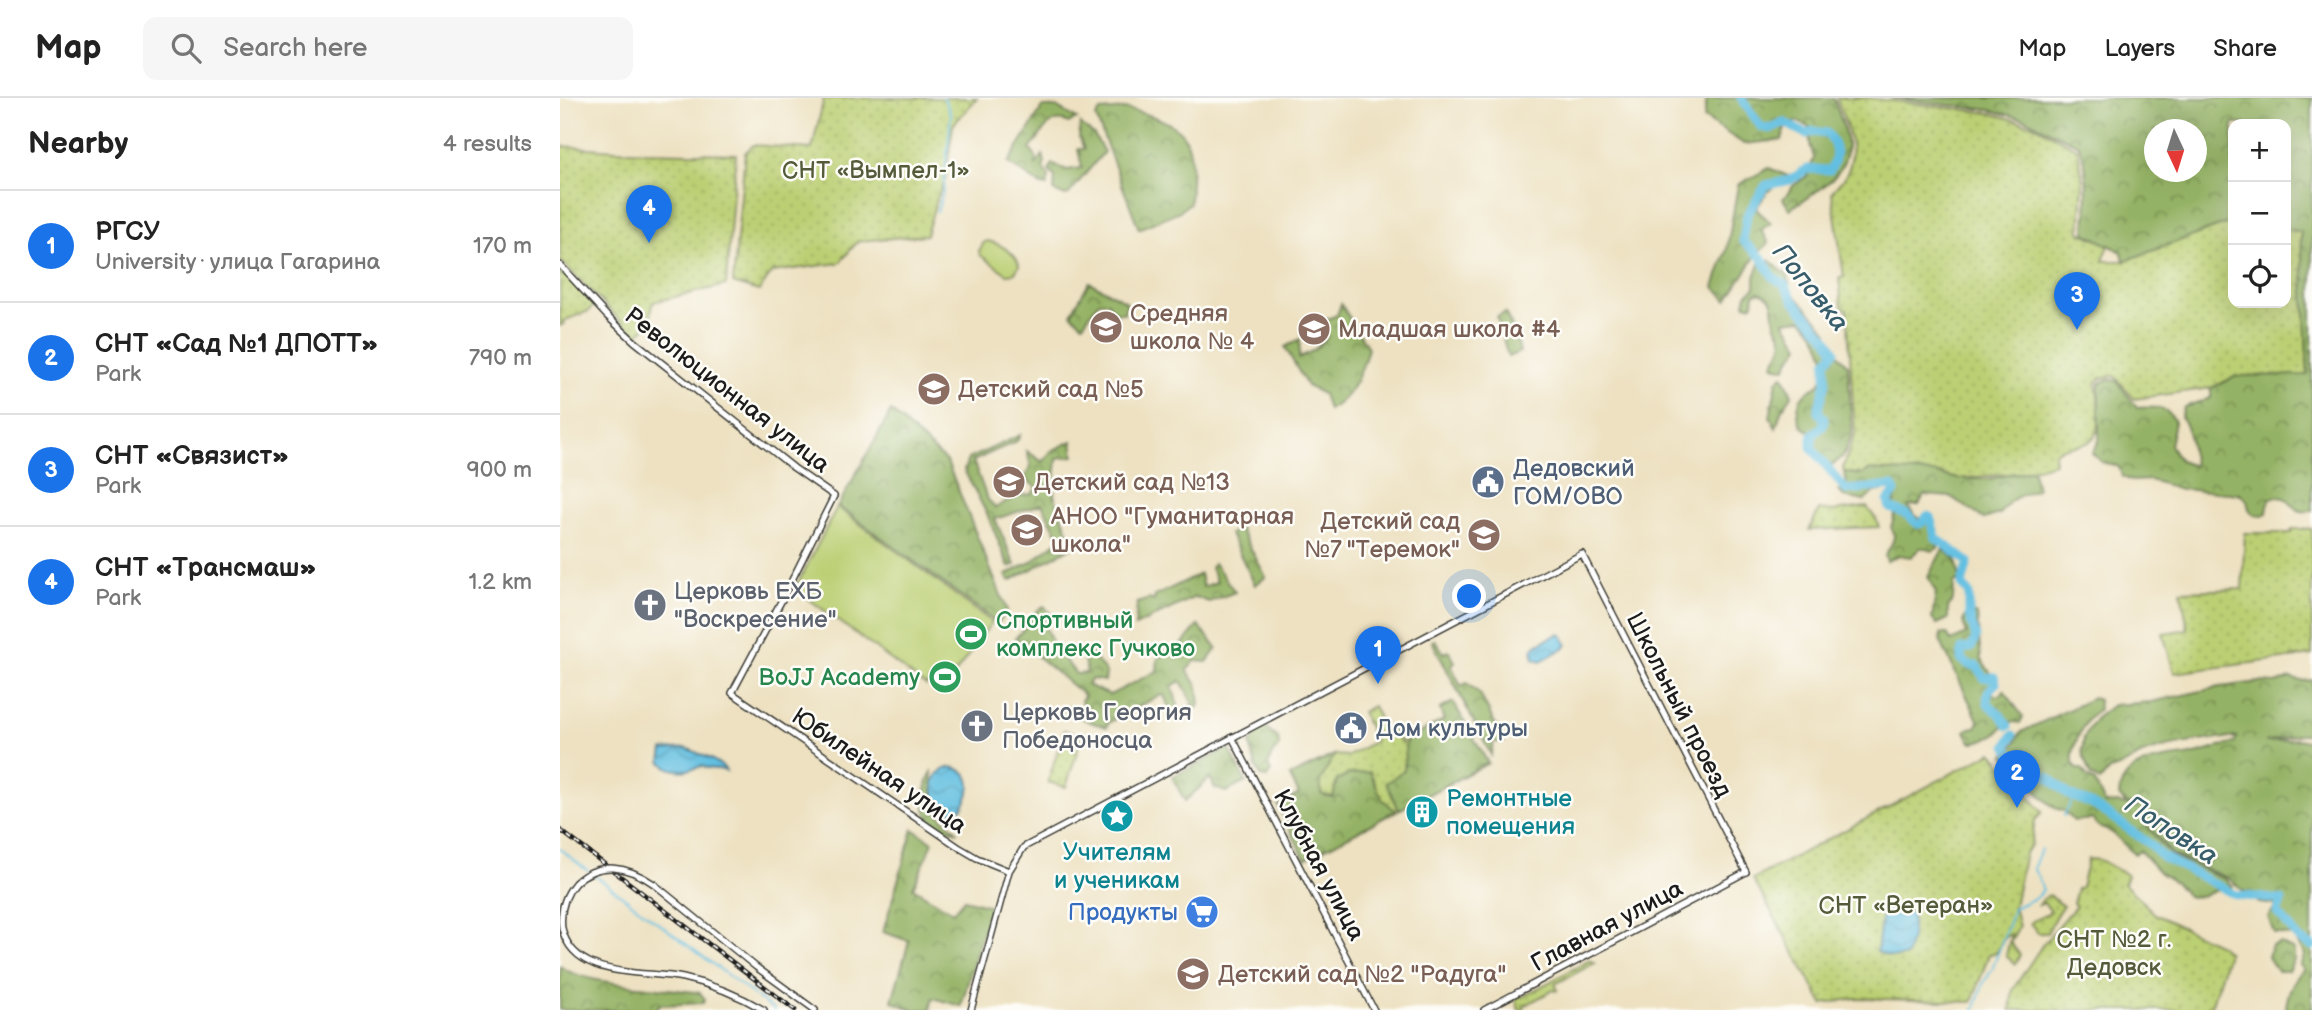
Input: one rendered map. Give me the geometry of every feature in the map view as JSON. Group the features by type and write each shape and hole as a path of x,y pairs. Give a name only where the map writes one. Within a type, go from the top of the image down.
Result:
{"street":[{"name":"Революционная улица","path":"560,265 599,309 634,341 794,468 834,496 732,693"},
{"name":"Школьный проезд","path":"1232,737 1582,554 1746,872"},
{"name":"Юбилейная улица","path":"732,693 977,859 1009,870"},
{"path":"969,1010 1009,870 1015,858 1031,843 1232,737"},
{"name":"Клубная улица","path":"1232,737 1374,1010"},
{"path":"764,1010 702,983 683,978 608,969 581,958 569,945 561,922 565,898 575,883 595,870 613,867 631,871 653,884 756,967 815,1010"},
{"name":"Главная улица","path":"1484,1010 1746,872"}],"green space":[{"name":"СНТ «Вымпел-1»","path":"824,98 977,98 953,125 945,180 926,235 860,241 839,263 772,272 759,291 733,283 745,153 753,145 812,149"},
{"path":"1707,98 1834,98 1847,140 1846,157 1842,167 1827,184 1790,209 1783,199 1794,185 1807,176 1814,158 1809,127 1797,121 1786,124 1782,140 1744,144 1704,118"},
{"path":"1837,98 1870,98 1990,113 2036,126 2078,149 2083,182 2080,232 2109,245 2103,261 2125,261 2228,223 2228,308 2291,308 2291,230 2301,232 2308,376 2237,376 2211,388 2134,399 2115,376 2101,378 2096,383 2099,420 2095,436 2089,442 2054,453 2055,463 2017,473 1958,479 1934,473 1861,475 1844,472 1855,434 1847,309 1842,308 1839,278 1844,277 1832,193 1850,165 1849,136"},
{"path":"1892,98 2312,98 2312,511 2297,510 2287,499 2278,496 2269,499 2267,513 2263,516 2254,515 2247,500 2240,494 2181,489 2150,480 2132,481 2123,477 2118,466 2102,462 2092,453 2099,441 2099,384 2105,380 2117,381 2137,408 2154,408 2168,412 2175,422 2170,445 2180,461 2193,466 2189,435 2181,416 2184,407 2211,398 2211,388 2237,376 2308,375 2301,232 2291,230 2291,119 2228,119 2228,223 2124,261 2122,252 2085,233 2086,177 2079,145 2025,119 1990,110"},
{"path":"1043,107 1056,107 1077,119 1069,123 1051,123 1030,149 1036,157 1036,165 1043,155 1043,168 1049,177 1047,186 1041,185 1008,163"},
{"path":"1127,109 1149,115 1177,129 1185,138 1191,163 1190,203 1178,212 1139,229 1096,117 1100,111"},
{"path":"1080,124 1094,135 1104,152 1065,196 1054,191 1055,177 1049,171 1052,164 1067,170 1082,168 1078,149 1084,149 1079,137"},
{"path":"560,146 644,152 736,154 726,285 653,302 650,322 636,336 560,260"},
{"path":"1769,168 1788,176 1767,192 1756,209 1771,223 1761,230 1769,243 1757,254 1727,300 1714,287 1727,249 1738,185"},
{"path":"988,241 1015,257 1019,265 1015,273 1007,274 980,255 979,251 984,242"},
{"path":"1769,260 1788,276 1790,290 1826,329 1837,353 1848,365 1852,434 1844,455 1833,465 1824,462 1813,446 1813,431 1803,427 1798,418 1802,397 1820,383 1824,375 1825,357 1818,340 1802,319 1784,321 1800,345 1786,368 1776,367 1773,364 1782,341 1771,300 1758,292 1754,294 1753,303 1745,304 1747,294 1755,287 1755,277 1760,264"},
{"path":"560,270 594,305 589,311 563,321 564,324 560,326"},
{"path":"1089,282 1127,302 1124,313 1115,313 1108,302 1099,302 1083,324 1071,314"},
{"path":"1341,304 1368,348 1359,376 1349,392 1328,410 1323,394 1307,386 1285,347 1300,339 1299,358 1314,350 1328,337 1320,322 1337,315"},
{"path":"1505,313 1516,334 1520,352 1508,357 1497,317"},
{"path":"1783,375 1792,395 1781,411 1776,428 1770,417 1777,381"},
{"path":"891,411 947,462 1007,610 998,623 838,506"},
{"path":"1020,435 1017,441 973,461 987,498 995,508 1016,496 1032,494 1036,487 1024,478 1031,467 1027,451 1043,462 1051,451 1072,441 1074,456 1057,458 1054,495 1074,546 1010,581 1006,575 1031,562 1060,539 1042,504 995,519 1015,565 1009,567 988,516 964,470 968,459"},
{"path":"1870,470 1934,473 1958,479 1989,479 2033,470 2037,489 2011,501 2000,514 1984,519 1951,497 1924,495 1919,505 1908,506 1912,513 1937,529 1938,548 1932,551 1920,548 1911,557 1898,555 1887,561 1885,555 1894,538 1891,527 1896,511 1893,508 1897,492 1892,489 1875,492 1864,501 1845,497 1838,491 1847,482 1844,472 1861,475"},
{"path":"837,507 992,622 944,689 931,680 926,686 798,591 797,585"},
{"path":"1867,507 1879,527 1809,530 1819,510 1837,511"},
{"path":"1239,527 1266,577 1255,585 1230,534"},
{"path":"2292,529 2312,529 2312,655 2174,673 2163,633 2188,629 2181,591 2242,589 2245,533 2291,533"},
{"path":"1943,549 1956,559 1960,580 1954,583 1948,619 1937,624 1932,619 1936,593 1928,577"},
{"path":"1214,563 1235,592 1209,602 1195,597 1135,626 1137,603 1149,599 1154,601 1155,596 1200,574 1203,587 1217,582 1211,568"},
{"path":"1044,606 1050,613 1043,622 1053,644 1076,674 1087,673 1082,651 1089,650 1106,673 1105,681 1092,679 1087,685 1110,695 1157,671 1158,658 1181,646 1198,625 1217,648 1207,662 1195,661 1187,670 1198,686 1200,705 1195,709 1187,709 1193,703 1181,681 1172,686 1180,712 1172,715 1164,695 1108,723 1107,727 1059,708 1077,706 1083,710 1081,700 1085,696 1015,638"},
{"path":"1971,613 1977,615 1981,660 1993,676 1994,696 2001,695 2004,690 2023,717 2020,723 2007,721 1992,736 1971,742 1965,731 1976,727 1979,722 1940,640 1941,634 1947,634 1951,641 1967,634 1963,622"},
{"path":"1435,640 1444,653 1449,651 1455,662 1451,665 1461,686 1467,683 1480,694 1504,742 1493,742 1491,755 1432,641"},
{"path":"2290,678 2312,680 2312,734 2265,742 2298,739 2312,742 2312,1010 2286,1010 2291,988 2304,970 2300,965 2305,955 2293,936 2274,933 2268,917 2277,905 2259,903 2228,878 2172,854 2141,818 2170,855 2225,879 2232,886 2231,890 2217,890 2203,896 2188,897 2140,851 2135,854 2114,834 2092,819 2074,821 2064,811 2055,808 2005,755 2021,732 2093,698 2098,700 2099,709 2088,719 2077,739 2073,752 2074,764 2095,782 2105,804 2118,803 2138,808 2138,804 2126,804 2119,796 2127,775 2134,769 2153,761 2192,755 2234,743 2237,737 2192,742 2148,752 2109,770 2100,781 2090,775 2082,752 2084,737 2095,719 2113,705 2151,702 2220,687 2259,682 2276,683"},
{"path":"1453,702 1488,763 1305,859 1278,806 1299,794 1290,776 1334,755 1348,756 1375,741 1362,712 1373,706 1387,734 1394,730 1401,743 1444,720 1440,709"},
{"path":"1453,702 1488,763 1399,810 1386,783 1404,770 1406,740 1444,720 1440,709"},
{"path":"1265,727 1278,738 1279,746 1272,754 1268,766 1271,771 1267,778 1262,777 1256,767 1250,743 1254,734"},
{"path":"1064,730 1082,736 1066,787 1048,782"},
{"path":"1229,748 1246,782 1226,792 1215,788 1210,778 1185,801 1172,777"},
{"name":"СНТ «Ветеран»","path":"1992,752 2042,812 2035,821 2031,845 2025,853 2014,906 2019,927 2010,942 2020,955 2015,964 2006,956 2011,934 2005,937 1996,953 1989,954 1972,1002 1856,998 1823,1004 1753,879"},
{"path":"1334,755 1320,782 1322,795 1333,797 1337,780 1350,774 1370,772 1382,799 1396,811 1305,859 1278,806 1299,794 1290,776"},
{"path":"932,772 934,802 942,818 958,832 937,825 928,816 925,796"},
{"path":"913,829 933,842 913,888 953,912 964,899 990,906 961,1006 933,998 930,1010 913,1010 892,1001 909,941 883,932"},
{"name":"СНТ №2 г. Дедовск","path":"2088,859 2100,860 2127,875 2124,884 2156,915 2220,945 2228,953 2210,1010 2010,1010 2013,989 2043,944 2076,906 2073,903 2077,889 2081,887"},
{"path":"2049,895 2063,906 2047,933 2038,933 2030,923 2051,911 2044,903 2039,905"},
{"path":"2280,943 2294,950 2294,960 2288,971 2277,971 2268,957 2271,946"},
{"path":"1590,960 1595,963 1555,984 1558,990 1553,990 1524,1006 1524,1010 1519,1010 1515,997 1522,997"},
{"path":"560,966 587,978 700,993 705,999 703,1003 659,1005 656,1010 560,1010"}],"water":[{"path":"1558,634 1562,635 1567,644 1564,648 1541,661 1534,659 1532,650 1536,645"},
{"path":"686,748 714,761 726,771 702,766 675,770 661,761 663,750"},
{"path":"951,767 966,774 970,786 958,813 942,811 934,791 938,774"},
{"path":"1891,910 1912,913 1906,956 1891,957 1877,951 1882,913"}],"waterway":[{"path":"937,212 943,191 951,115 944,98"},
{"name":"Поповка","path":"1741,98 1761,127 1771,129 1783,122 1806,134 1813,131 1827,133 1836,151 1830,170 1807,169 1790,180 1766,185 1747,215 1743,241 1762,258 1773,277 1785,285 1794,301 1835,351 1826,362 1826,383 1819,407 1819,413 1824,418 1823,426 1813,434 1811,447 1846,490 1893,486 1895,492 1888,501 1890,508 1906,514 1918,524 1927,516 1930,517 1936,538 1968,562 1962,584 1969,594 1969,615 1976,637 1971,648 1962,649 1961,659 1969,665 1977,666 1984,678 1994,677 1996,683 1988,692 1988,704 2000,714 2008,726"},
{"name":"Поповка","path":"2013,735 2007,745 2012,755 2030,762 2042,776 2047,776 2069,795 2109,815 2151,845 2161,856 2236,895 2282,900 2277,912 2300,940 2312,946"},
{"path":"2064,816 2074,796"},
{"path":"560,849 588,871"},
{"path":"1974,1010 1984,982 1992,970 2014,908 2037,897 2043,890 2033,869 2041,849"},
{"path":"593,874 774,1010"}],"railway":[{"path":"560,830 795,1010"}],"place":[{"name":"СНТ «Трансмаш»","path":"649,243"},
{"name":"Средняя школа № 4","path":"1106,327"},
{"name":"Младшая школа #4","path":"1314,329"},
{"name":"СНТ «Связист»","path":"2077,330"},
{"name":"Детский сад №5","path":"934,389"},
{"name":"Детский сад №13","path":"1009,482"},
{"name":"Дедовский ГОМ/ОВО","path":"1488,482"},
{"name":"АНОО \"Гуманитарная школа\"","path":"1027,530"},
{"name":"Детский сад №7 \"Теремок\"","path":"1484,535"},
{"name":"Церковь ЕХБ \"Воскресение\"","path":"650,605"},
{"name":"Спортивный комплекс Гучково","path":"971,634"},
{"name":"BoJJ Academy","path":"945,677"},
{"name":"РГСУ","path":"1378,684"},
{"name":"Церковь Георгия Победоносца","path":"977,726"},
{"name":"Дом культуры","path":"1351,728"},
{"name":"СНТ «Сад №1 ДПОТТ»","path":"2017,808"},
{"name":"Ремонтные помещения","path":"1422,812"},
{"name":"Учителям и ученикам","path":"1117,816"},
{"name":"Продукты","path":"1202,912"},
{"name":"Детский сад №2 \"Радуга\"","path":"1193,974"}]}
